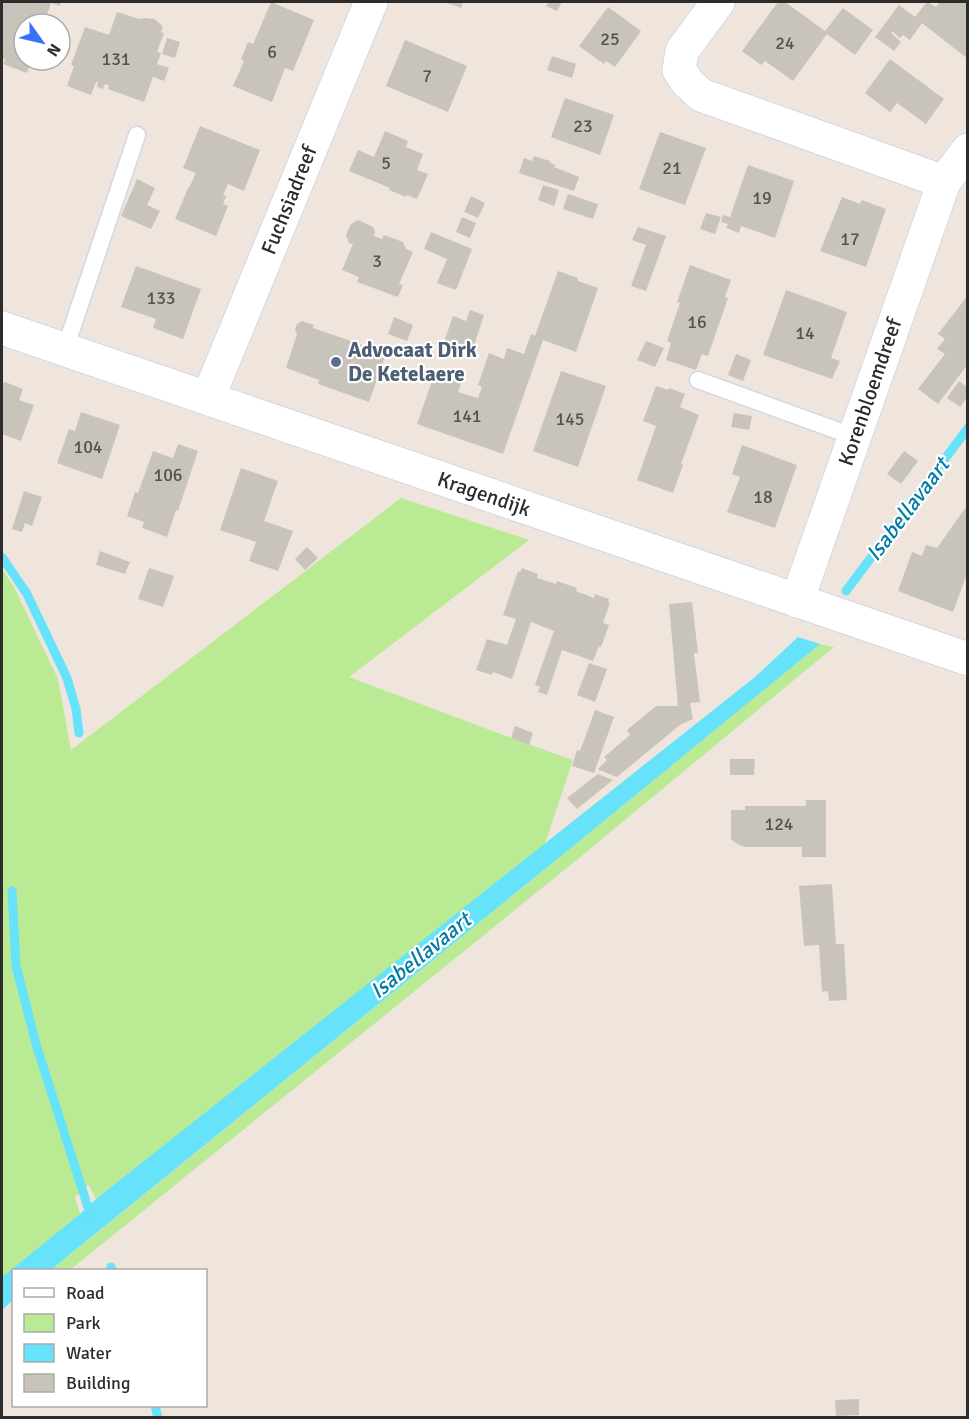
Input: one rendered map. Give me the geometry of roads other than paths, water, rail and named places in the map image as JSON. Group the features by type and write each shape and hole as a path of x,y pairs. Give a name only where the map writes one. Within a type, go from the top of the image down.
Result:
{"street":[{"name":"Fuchsiadreef","path":"208,398 371,2"},
{"path":"718,2 682,51 679,70 688,83 701,94 944,182"},
{"name":"Korenbloemdreef","path":"797,601 944,182 968,150"},
{"name":"Kragendijk","path":"2,328 968,659"}],"lane":[{"path":"65,349 137,135"},
{"path":"698,380 855,436"}],"water":[{"path":"798,637 820,644 52,1269 12,1269 12,1301 2,1310 2,1277 96,1199 755,677"}],"waterway":[{"name":"Isabellavaart","path":"846,591 968,428"},
{"path":"2,557 27,594 67,678 76,709 79,733"},
{"path":"12,891 16,966 36,1044 91,1217"},
{"path":"155,1407 158,1418"}],"place":[{"name":"Advocaat Dirk De Ketelaere","path":"336,362"}]}
